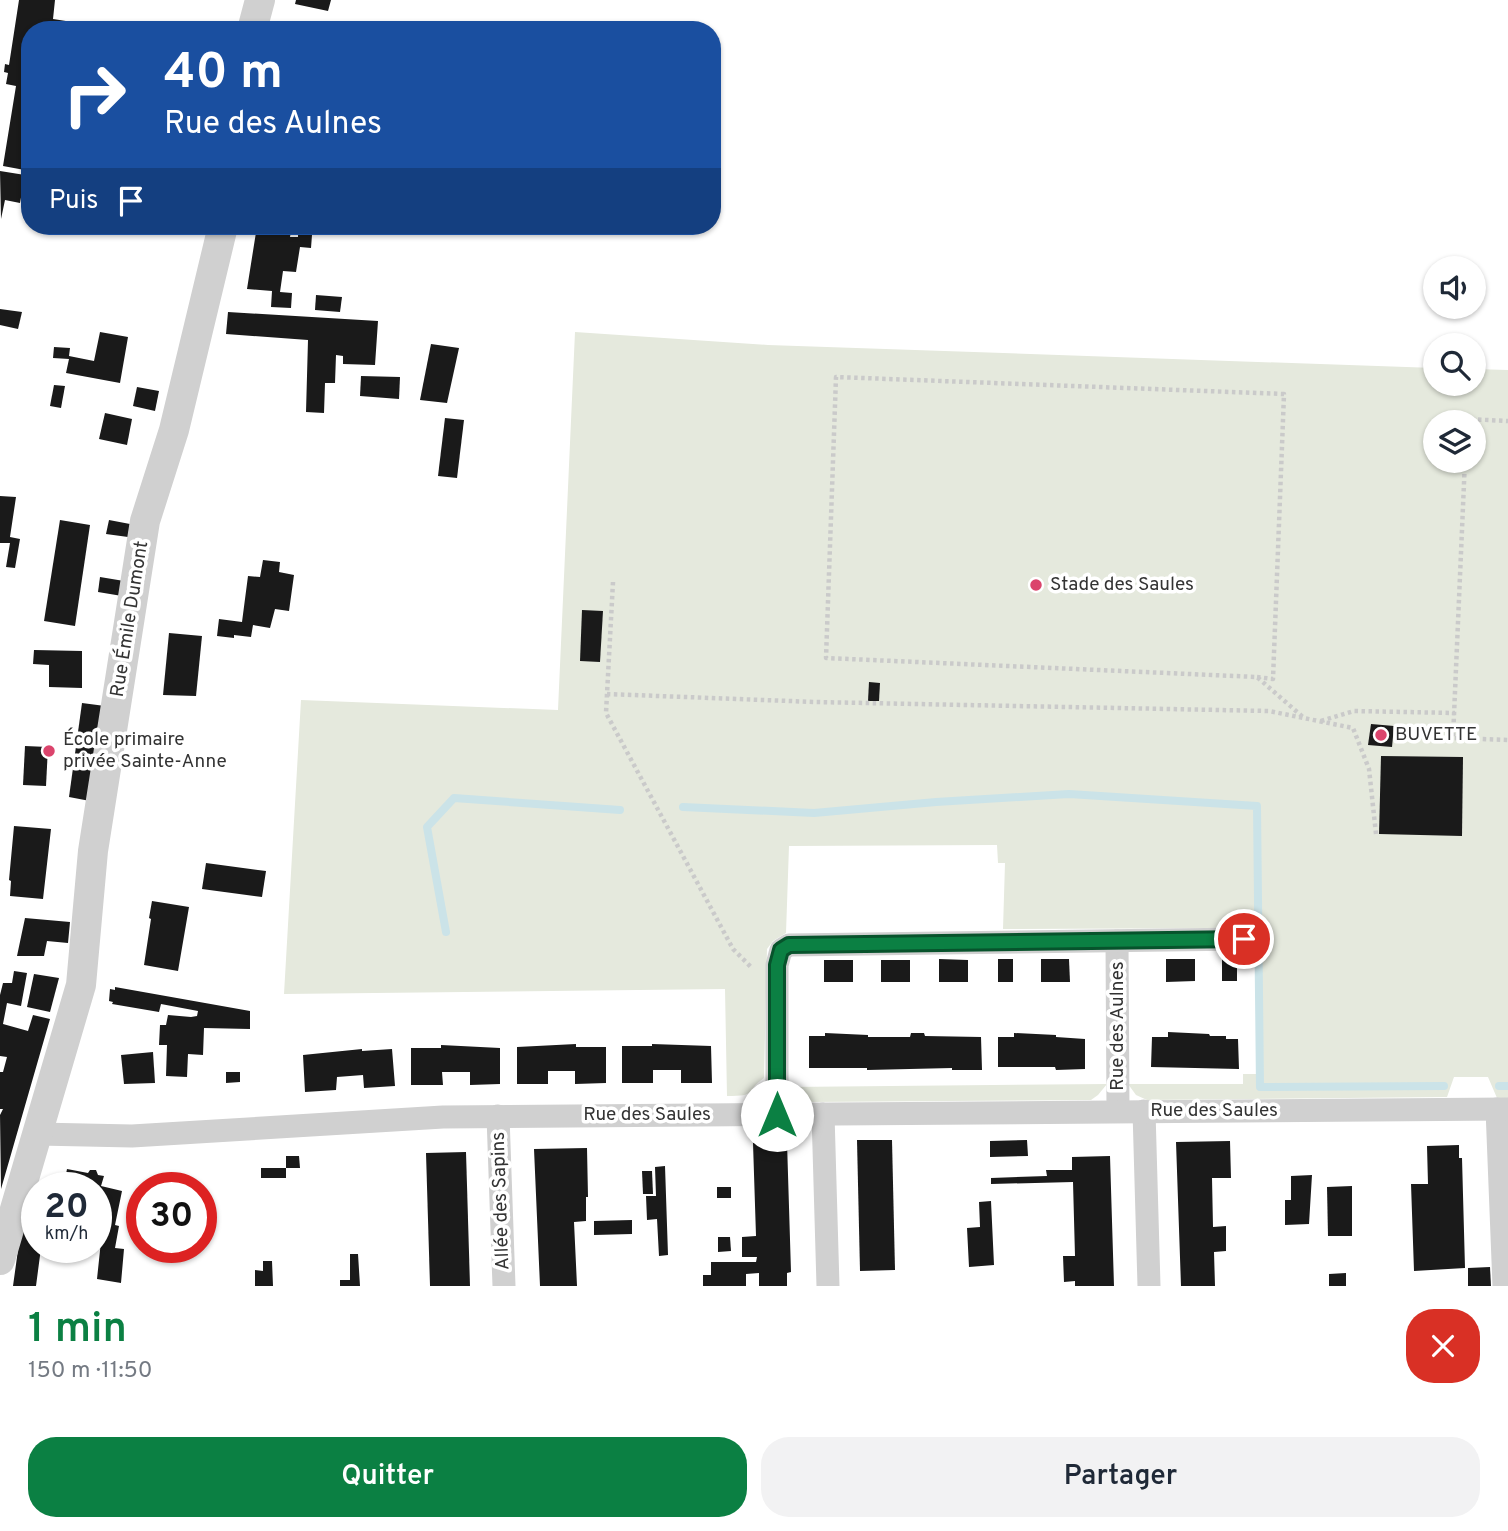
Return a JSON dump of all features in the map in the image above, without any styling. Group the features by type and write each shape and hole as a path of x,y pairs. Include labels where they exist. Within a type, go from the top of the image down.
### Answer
{"street":[{"path":"254,21 260,0"},
{"name":"Rue Émile Dumont","path":"0,1261 81,985 93,851 145,521 174,430 221,235"},
{"name":"Rue des Aulnes","path":"777,1115 777,959 781,950 795,944 1244,939"},
{"name":"Rue des Aulnes","path":"1117,941 1118,1111"},
{"path":"1502,1109 1504,1286"},
{"name":"Rue des Saules","path":"38,1134 132,1136 498,1116 1502,1109"},
{"path":"1144,1111 1149,1286"},
{"path":"823,1114 828,1286"},
{"name":"Allée des Sapins","path":"498,1116 504,1286"}],"path":[{"path":"1257,677 1273,679 1284,394 836,377 826,658 1257,677 1304,718"},
{"path":"1486,420 1508,421"},
{"path":"1464,473 1453,738 1508,740"},
{"path":"613,582 606,713 733,949 751,968 777,972"},
{"path":"607,694 815,702 1269,711 1353,728 1369,769 1376,834"},
{"path":"1320,721 1354,711 1455,713"}],"shaded area":[{"name":"Stade des Saules","path":"575,332 768,345 1423,368 1423,396 1486,396 1486,369 1508,370 1508,1098 1497,1098 1488,1077 1454,1077 1447,1097 1147,1100 1136,1095 1128,1084 1243,1084 1243,1074 1259,1074 1260,953 1250,952 1250,928 1003,929 1005,863 998,863 997,845 789,846 786,933 773,941 767,949 764,1078 743,1095 727,1096 725,989 284,994 301,700 558,710"},
{"path":"1107,1084 1091,1100 809,1102 798,1097 789,1087"}],"building":[{"path":"19,0 55,0 53,19 66,21 21,21 21,169 3,166 16,86 6,84 8,73 4,72 5,64 9,65"},
{"path":"296,0 331,0 328,11 295,4"},
{"path":"0,171 21,174 20,203 5,200 1,219"},
{"path":"256,235 312,235 311,248 300,247 296,272 283,271 280,292 292,293 291,308 271,307 272,291 247,289"},
{"path":"316,295 342,297 340,312 315,310"},
{"path":"0,309 22,312 18,329 0,325"},
{"path":"228,312 378,321 375,365 343,364 343,356 336,355 335,383 325,383 324,413 306,412 308,340 226,334"},
{"path":"100,332 128,337 120,383 66,373 69,359 53,358 54,347 70,348 69,356 94,361"},
{"path":"431,344 459,348 447,403 420,400"},
{"path":"361,376 400,377 399,399 360,396"},
{"path":"54,385 65,386 61,408 50,406"},
{"path":"137,387 159,391 155,411 133,406"},
{"path":"105,413 132,419 127,445 99,439"},
{"path":"445,418 464,420 457,478 438,476"},
{"path":"0,496 16,497 10,537 20,539 15,568 6,567 10,543 0,543"},
{"path":"60,520 90,525 75,626 44,621"},
{"path":"109,520 130,524 128,537 106,534"},
{"path":"263,560 280,562 279,572 294,575 289,611 275,609 270,628 253,625 251,637 217,636 219,619 242,622 248,576 260,577"},
{"path":"100,577 124,581 122,596 98,592"},
{"path":"582,610 603,611 600,662 580,661"},
{"path":"169,633 202,636 196,696 163,695"},
{"path":"34,650 82,651 82,688 49,687 49,665 33,664"},
{"path":"869,682 880,683 879,701 868,701"},
{"path":"82,703 105,706 90,801 69,797"},
{"name":"BUVETTE","path":"1371,724 1394,726 1392,747 1368,745"},
{"path":"25,746 48,747 46,786 23,785"},
{"path":"1381,756 1463,757 1462,836 1379,834"},
{"path":"14,826 51,829 43,899 10,896"},
{"path":"206,863 266,871 262,897 202,889"},
{"path":"152,901 189,907 178,971 144,965"},
{"path":"25,918 70,922 68,943 47,941 44,956 17,956"},
{"path":"939,959 968,960 968,982 939,982"},
{"path":"998,959 1013,959 1013,982 998,982"},
{"path":"1041,959 1069,959 1070,982 1041,982"},
{"path":"1166,959 1195,959 1195,981 1166,982"},
{"path":"1222,959 1237,959 1237,981 1222,981"},
{"path":"824,960 853,960 853,982 824,982"},
{"path":"881,960 910,960 910,982 881,982"},
{"path":"14,971 27,973 21,1006 7,1003 3,1024 28,1031 33,1015 50,1019 1,1189 0,1115 3,1109 0,1109 0,1072 3,1072 7,1057 0,1056 0,995 3,983 12,983"},
{"path":"34,974 59,978 50,1012 27,1007"},
{"path":"115,987 250,1011 250,1029 204,1028 203,1055 188,1054 187,1077 166,1076 167,1045 159,1045 160,1025 166,1025 168,1015 191,1017 197,1016 198,1011 161,1004 159,1012 112,1004 113,1002 109,1001 110,989 115,990"},
{"path":"1168,1032 1238,1039 1239,1069 1151,1067 1152,1037 1168,1037"},
{"path":"825,1033 868,1037 910,1037 911,1033 924,1033 925,1036 981,1037 982,1070 809,1068 809,1036 825,1036"},
{"path":"1014,1033 1085,1039 1085,1069 998,1067 998,1037 1014,1037"},
{"path":"576,1044 576,1047 606,1047 606,1083 575,1084 575,1071 548,1071 548,1084 517,1084 517,1047"},
{"path":"441,1045 500,1048 500,1084 470,1085 470,1072 442,1072 443,1085 411,1085 411,1048 441,1048"},
{"path":"622,1046 711,1046 712,1083 681,1083 681,1070 653,1070 653,1083 622,1083"},
{"path":"392,1049 395,1086 364,1088 363,1075 337,1077 336,1090 305,1092 303,1055"},
{"path":"153,1052 155,1083 124,1084 121,1055"},
{"path":"226,1072 240,1072 240,1082 226,1083"},
{"path":"857,1140 892,1140 895,1270 860,1271"},
{"path":"1027,1140 1028,1156 990,1157 990,1141"},
{"path":"1230,1141 1231,1178 1212,1178 1213,1227 1226,1226 1226,1251 1214,1252 1215,1286 1181,1286 1176,1142"},
{"path":"787,1142 791,1272 787,1273 787,1286 759,1286 759,1273 746,1274 746,1286 703,1286 703,1275 711,1275 711,1262 756,1262 757,1257 742,1257 742,1237 756,1236 753,1143"},
{"path":"1459,1145 1459,1158 1462,1158 1465,1268 1414,1271 1411,1184 1428,1184 1427,1146"},
{"path":"587,1148 586,1221 574,1222 577,1286 540,1286 534,1149"},
{"path":"466,1152 470,1286 430,1286 426,1153"},
{"path":"286,1156 299,1156 300,1168 286,1168"},
{"path":"1110,1156 1114,1286 1075,1286 1075,1281 1064,1282 1063,1256 1075,1256 1073,1182 991,1184 991,1178 1047,1176 1046,1170 1072,1170 1072,1157"},
{"path":"665,1166 668,1255 659,1256 657,1219 647,1220 646,1196 656,1196 655,1167"},
{"path":"261,1168 286,1168 286,1178 261,1178"},
{"path":"642,1171 652,1171 653,1194 643,1194"},
{"path":"1312,1175 1309,1224 1285,1225 1285,1200 1291,1200 1291,1176"},
{"path":"1352,1186 1352,1236 1328,1236 1327,1187"},
{"path":"717,1187 731,1187 731,1198 717,1198"},
{"path":"112,1189 122,1191 115,1225 119,1226 115,1248 124,1249 121,1283 97,1279 99,1263 112,1263"},
{"path":"991,1201 994,1265 969,1267 967,1228 980,1227 979,1202"},
{"path":"632,1220 632,1234 594,1235 594,1221"},
{"path":"21,1228 21,1263 39,1263 36,1286 13,1286"},
{"path":"718,1237 730,1237 731,1251 718,1252"},
{"path":"350,1254 358,1254 360,1286 340,1286 340,1280 350,1280"},
{"path":"263,1261 272,1261 273,1286 255,1286 255,1270 263,1271"},
{"path":"1490,1267 1491,1286 1468,1286 1468,1268"},
{"path":"1346,1273 1346,1286 1329,1286 1329,1274"}],"waterway":[{"path":"683,807 814,813 1069,794 1257,806 1260,1087 1444,1086"},
{"path":"446,932 427,827 454,798 620,810"},
{"path":"1499,1086 1508,1086"}],"place":[{"name":"Stade des Saules","path":"1036,585"},
{"name":"BUVETTE","path":"1381,735"},
{"name":"École primaire privée Sainte-Anne","path":"49,751"}],"route":[{"path":"777,1115 777,959 781,950 789,945 1244,939"}]}
